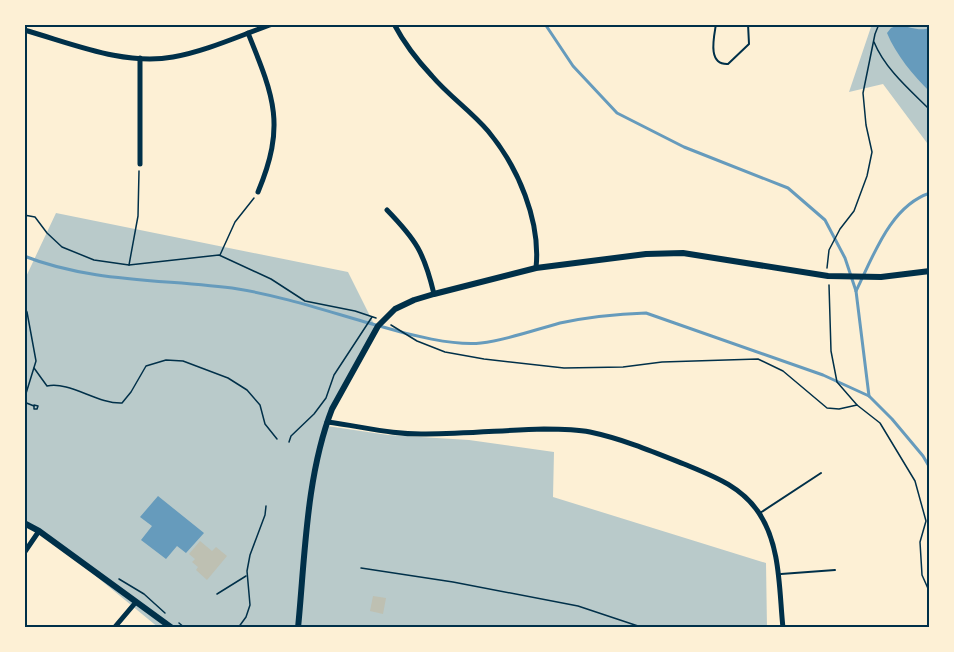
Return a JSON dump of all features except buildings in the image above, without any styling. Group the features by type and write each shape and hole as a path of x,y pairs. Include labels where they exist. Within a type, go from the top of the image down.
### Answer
{"street":[{"path":"24,30 108,54 140,58 171,57 273,24"},
{"path":"394,24 415,57 432,77 488,131 505,156 529,208 536,240 536,268"},
{"path":"248,33 273,105 275,123 270,160 258,192"},
{"path":"140,58 140,164"},
{"path":"387,210 417,243 424,258 434,294"},
{"path":"298,628 311,500 327,422 377,329 395,309 434,294 536,268 646,254 683,253 828,276 881,277 930,271"},
{"path":"327,422 383,431 425,434 511,430 588,431 638,445 723,480 736,489 760,513 773,544 783,628"},
{"path":"24,523 39,531 172,628"},
{"path":"24,553 39,531"},
{"path":"114,628 136,602"}],"lane":[{"path":"716,24 713,52 718,62 723,65 728,64 749,44 748,24"},
{"path":"760,513 821,473"},
{"path":"778,574 835,570"}],"path":[{"path":"827,267 829,250 840,229 854,211 867,176 872,152 863,93 873,40 879,24"},
{"path":"873,40 879,53 892,70 930,110"},
{"path":"129,265 138,216 140,164"},
{"path":"219,255 235,222 258,192"},
{"path":"24,196 24,207"},
{"path":"24,215 35,217 62,247 94,260 129,265 219,255 271,279 305,301 355,311 383,320 417,340 445,352 564,368 758,359 783,371 827,408 840,409 857,405"},
{"path":"829,283 831,351 837,382 857,405 880,423 915,481 926,521 920,542 922,575 930,593"},
{"path":"24,306 36,361 24,401 34,406"},
{"path":"289,442 291,436 314,414 326,398 334,375 373,317"},
{"path":"34,368 47,386 58,386 112,403 122,403 146,366 166,360 183,361 228,378 247,390 260,405 266,424 277,439"},
{"path":"238,628 246,617 250,605 247,575 250,555 265,515 266,506"},
{"path":"926,521 930,522"},
{"path":"361,568 453,582 578,606 644,628"},
{"path":"217,594 247,575"}],"shaded area":[{"path":"872,24 930,24 930,147 883,84 849,92"},
{"path":"56,213 348,272 377,330 330,413 327,426 388,435 469,440 554,452 553,497 766,563 767,628 159,628 47,536 24,526 24,281"}],"water":[{"path":"896,26 930,28 930,92 917,79 895,49 887,33"},
{"path":"158,496 204,533 186,553 177,546 166,559 141,540 152,526 140,517"}],"waterway":[{"path":"545,24 573,66 617,113 684,147 788,188 825,220 845,258 856,291 869,396"},
{"path":"856,291 876,248 893,221 904,209 930,193"},
{"path":"24,256 50,265 103,276 256,292 405,333 458,343 491,342 581,319 646,313 823,375 869,396 892,419 923,456 930,468"}]}
